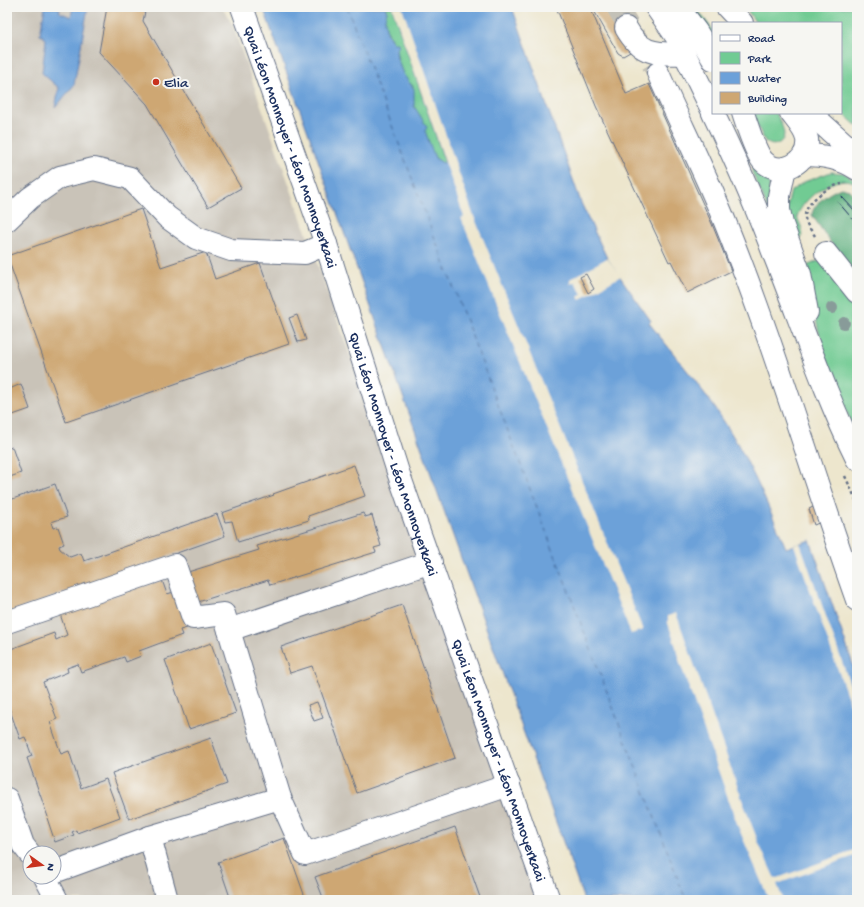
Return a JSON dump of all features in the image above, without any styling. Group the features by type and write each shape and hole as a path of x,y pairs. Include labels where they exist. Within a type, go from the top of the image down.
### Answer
{"main road":[{"name":"Quai Léon Monnoyer - Léon Monnoyerkaai","path":"242,7 326,244 398,472 549,900"},
{"path":"656,7 676,36 712,111"},
{"path":"678,7 696,31 712,57"},
{"path":"710,7 720,22"},
{"path":"727,7 741,22"},
{"path":"626,28 633,40 647,50 663,54 685,54"},
{"path":"658,74 725,222 787,393 833,533 857,600"},
{"path":"713,114 742,173 824,382 857,459"},
{"path":"742,114 742,173"},
{"path":"742,114 758,154 763,161 770,166 777,168 793,166 800,161 807,147 807,139 804,131 792,114"},
{"path":"811,114 857,155"},
{"path":"830,114 857,138"},
{"path":"804,155 835,158 846,162 851,176"},
{"path":"785,168 779,196 779,210 782,224 800,274 824,382"},
{"path":"7,220 30,198 60,177 94,169 130,178 167,217 196,238 231,250 305,253 326,244"},
{"path":"822,247 857,292"},
{"path":"229,630 431,562"},
{"path":"7,622 175,565 193,618 224,614 280,798 305,854 509,785"},
{"path":"62,869 150,837 280,798"},
{"path":"7,799 24,845"},
{"path":"150,837 167,900"},
{"path":"49,885 57,900"}],"path":[{"path":"822,247 806,222 805,217 808,207 821,194 851,176"}],"shaded area":[{"path":"7,7 222,7 232,24 544,900 7,900"}],"green space":[{"path":"385,7 392,7 445,163 437,160 434,156 423,121 415,109 413,100 413,86 403,74 396,50 387,31 385,16 387,12"},
{"path":"690,7 695,7 712,29 712,37"},
{"path":"745,7 857,7 857,126 842,113 842,22 755,22"},
{"path":"752,114 776,114 782,125 784,134 781,141 774,145 765,141"},
{"path":"753,168 769,181 771,216 752,172"},
{"path":"831,172 844,173 857,181 857,184 849,181 831,183 813,195 800,210 797,217 802,231 799,240 786,211 791,191 804,182"},
{"path":"841,188 849,190 857,196 857,281 812,215 815,206 819,202 827,195"},
{"path":"823,259 857,302 857,439 824,354 804,267"}],"water":[{"path":"45,7 60,8 59,12 71,17 73,7 88,7 74,85 55,108 59,88 42,73 46,39 40,34"},
{"path":"263,7 385,7 387,12 385,19 386,28 391,41 398,43 399,46 396,50 397,59 403,74 414,89 414,106 427,127 425,131 435,158 443,163 445,162 392,7 512,7 582,205 607,258 651,321 649,323 696,382 728,427 757,482 786,548 810,540 857,676 857,900 584,900"}],"pier":[{"path":"392,7 402,7 473,214 643,630 631,634 461,218 464,217"},
{"path":"607,258 621,276 580,300 578,297 582,294 575,282 570,284 570,279"},
{"path":"800,543 857,704 857,724 794,545"},
{"path":"676,613 743,802 759,844 775,879 857,849 857,855 777,884 783,900 769,900 739,829 679,660 668,623 668,616"}],"building":[{"path":"107,7 146,7 143,21 241,188 208,207 147,104 99,52"},
{"path":"556,7 590,7 626,94 649,84 712,224 731,271 687,293 671,261 669,262 596,106"},
{"path":"592,7 628,7 637,22 619,32 630,52 623,56 618,53"},
{"path":"141,209 161,267 206,252 215,279 260,263 289,344 66,422 7,256"},
{"path":"586,274 594,289 588,293 580,277"},
{"path":"297,315 306,340 298,342 289,318"},
{"path":"21,384 30,409 7,417 7,390"},
{"path":"12,447 21,473 7,478 7,449"},
{"path":"354,465 365,496 308,516 309,520 238,542 232,521 225,522 222,513"},
{"path":"55,484 67,517 51,522 53,528 58,527 64,544 59,546 60,549 70,557 81,553 84,561 217,514 225,536 7,613 7,501"},
{"path":"815,506 821,522 814,525 809,509"},
{"path":"363,513 365,517 372,515 381,546 374,548 376,552 270,585 268,580 198,602 188,572 259,550 257,546"},
{"path":"162,580 167,594 174,592 187,628 180,630 182,635 139,651 141,656 126,662 124,657 81,672 78,664 67,668 68,672 43,682 57,719 50,722 61,754 69,751 81,788 106,779 120,817 77,833 76,830 72,832 74,835 55,842 47,818 48,817 27,758 32,756 25,737 20,739 7,702 7,647 8,650 54,633 56,640 67,635 60,614"},
{"path":"402,605 455,758 357,793 312,666 290,673 281,647"},
{"path":"211,643 236,713 189,729 165,660"},
{"path":"317,702 323,718 314,721 308,705"},
{"path":"211,738 227,784 129,819 112,773"},
{"path":"455,827 481,900 324,900 315,877"},
{"path":"284,838 306,900 231,900 218,862"}],"ferry route":[{"path":"347,7 686,900"}],"tunnel":[{"path":"617,7 658,73"}],"tram line":[{"path":"842,197 857,213"},
{"path":"837,201 857,224"}],"place":[{"name":"Elia","path":"156,82"}]}
